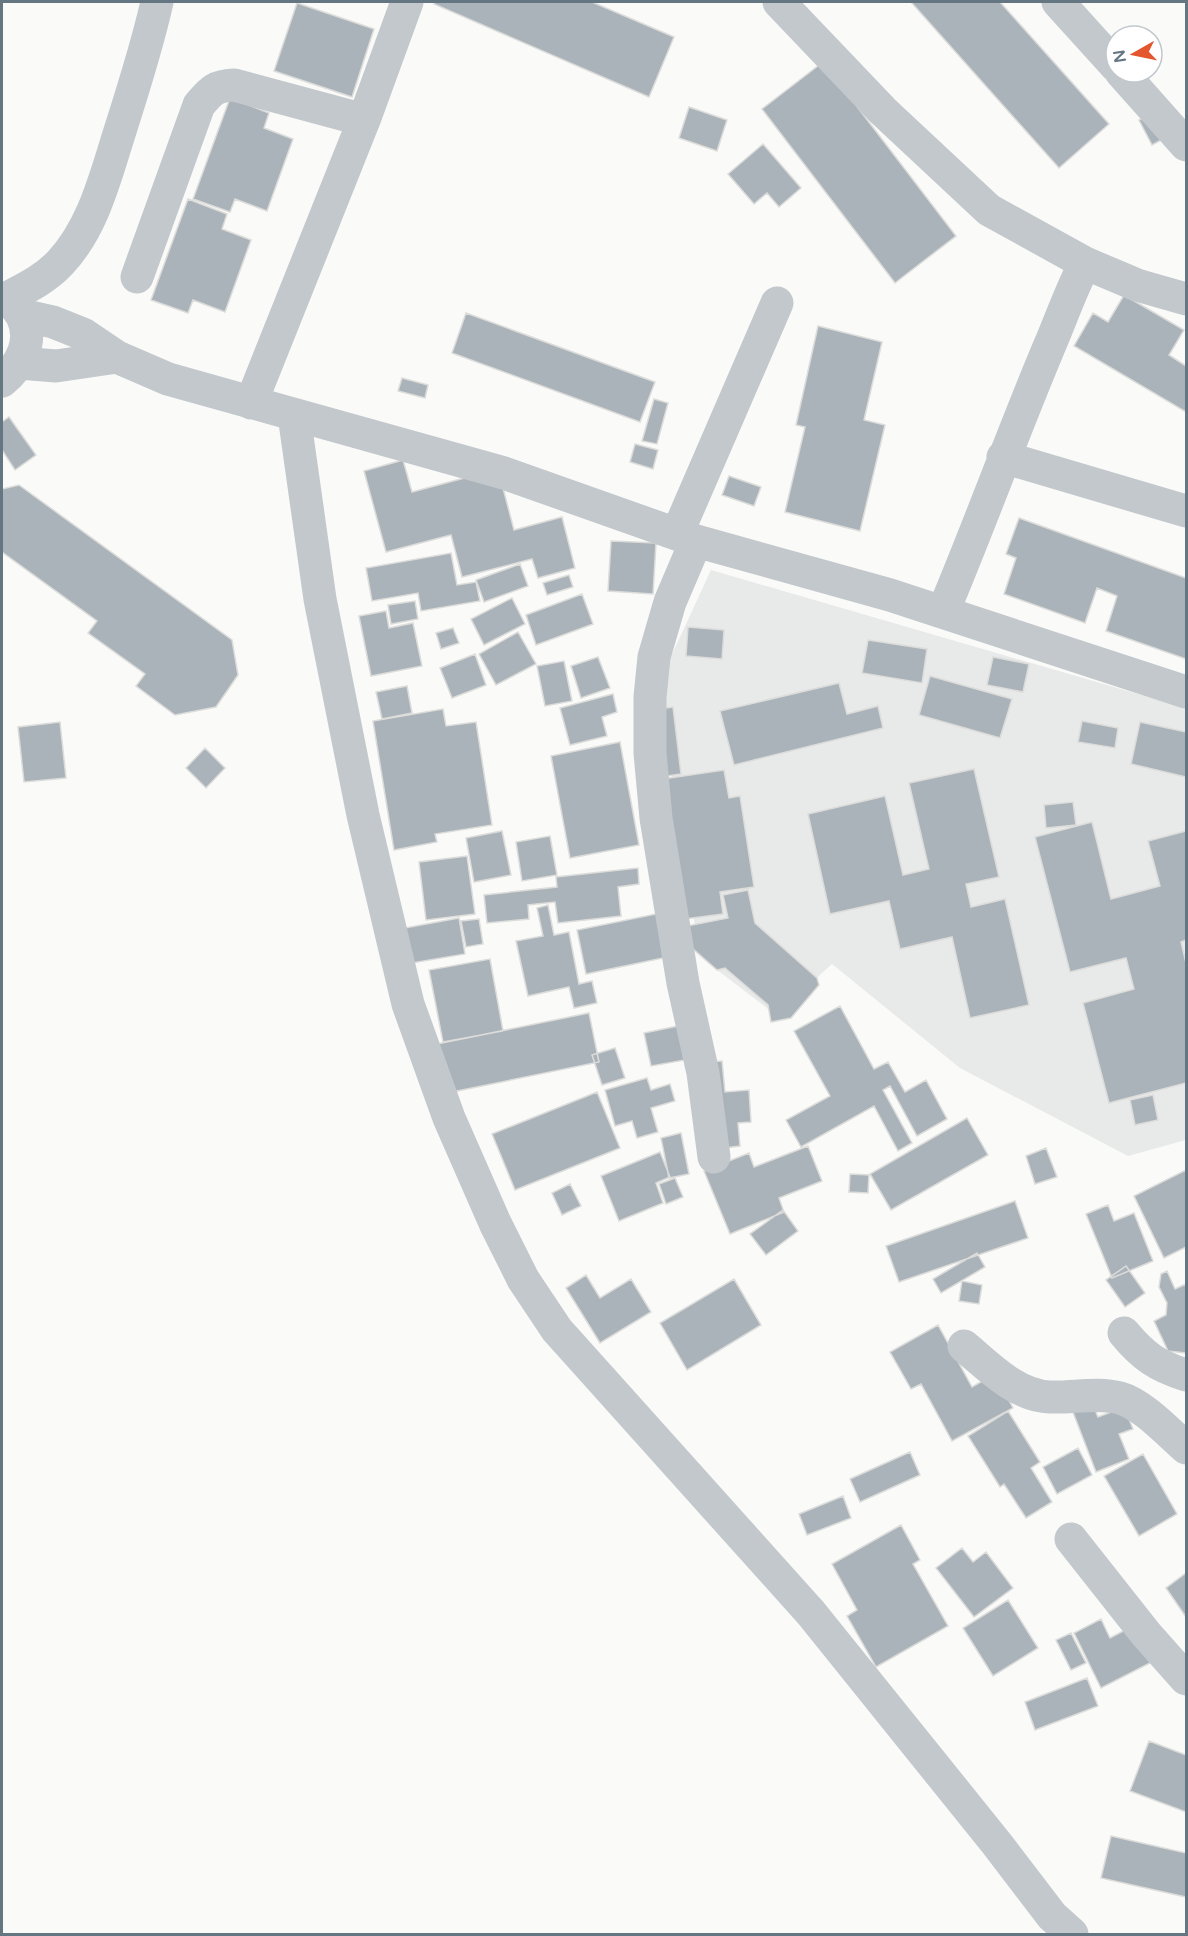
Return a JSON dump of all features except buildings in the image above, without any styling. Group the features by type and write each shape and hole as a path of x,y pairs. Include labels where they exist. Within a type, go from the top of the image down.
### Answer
{"street":[{"path":"10,303 51,272 76,242 90,219 133,91 157,2"},
{"path":"251,403 364,120 407,2"},
{"path":"779,2 883,111 989,210 1085,263 1137,285 1186,299"},
{"path":"1058,2 1104,53"},
{"path":"1132,84 1186,145"},
{"path":"137,277 199,105 213,89 234,85 279,99 364,120"},
{"path":"943,612 969,551 1004,457 1085,263"},
{"path":"10,303 82,334 117,357 168,379 504,473 687,537 879,591 1186,692"},
{"path":"10,303 26,326 27,339 23,355 10,372"},
{"path":"714,1157 703,1073 683,983 658,830 650,753 650,697 654,657 687,537 777,303"},
{"path":"10,372 117,357"},
{"path":"294,415 320,599 363,815 408,1004 448,1118 523,1279 557,1330 811,1613 1052,1916 1072,1935"},
{"path":"1004,457 1186,511"},
{"path":"1124,1333 1140,1353 1186,1375"},
{"path":"964,1346 1010,1383 1027,1392 1049,1397 1121,1398 1142,1410 1186,1448"},
{"path":"1071,1539 1146,1634 1186,1679"}],"shaded area":[{"path":"711,570 1186,708 1186,1140 1128,1156 960,1068 832,964 776,1015 704,960 681,870 662,676"}]}
